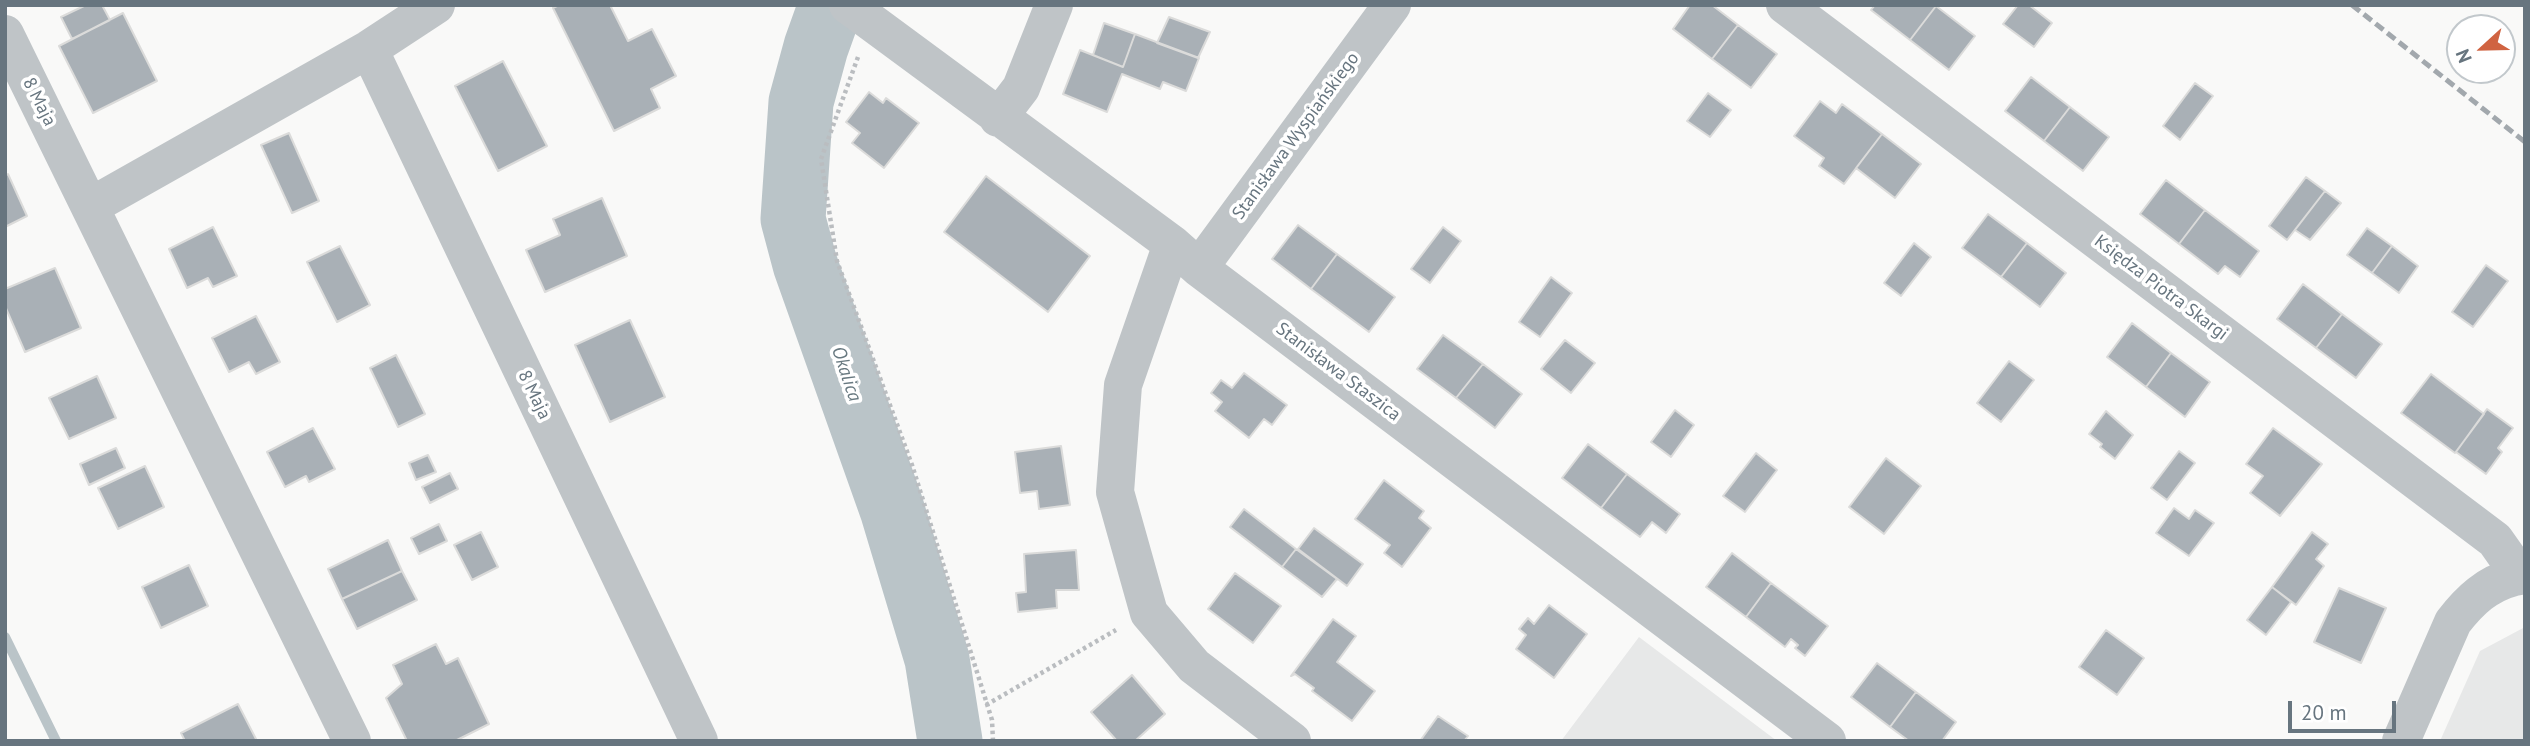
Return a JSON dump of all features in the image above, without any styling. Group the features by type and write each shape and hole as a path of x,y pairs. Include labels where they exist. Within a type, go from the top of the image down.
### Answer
{"street":[{"path":"91,206 369,49 436,5"},
{"path":"999,118 1021,88 1055,5"},
{"name":"Stanisława Wyspiańskiego","path":"1292,741 1194,666 1149,613 1115,492 1123,385 1186,256 1392,5"},
{"name":"Księdza Piotra Skargi","path":"1785,5 2485,532 2503,549 2519,576"},
{"name":"Stanisława Staszica","path":"858,14 1186,256 1827,741"},
{"name":"8 Maja","path":"5,34 352,741"},
{"name":"8 Maja","path":"369,49 699,741"},
{"path":"2401,741 2453,622 2465,606 2487,587 2519,576"}],"path":[{"path":"858,14 821,159 837,261 912,466 992,720 993,741"},
{"path":"986,705 1149,613"}],"shaded area":[{"path":"2525,627 2525,741 2440,741 2480,651"},
{"path":"1639,637 1777,741 1561,741"}],"building":[{"path":"86,5 102,5 110,20 72,39 61,17"},
{"path":"559,5 610,5 628,41 652,29 676,76 651,89 660,108 614,131 553,8"},
{"path":"1690,5 1712,5 1738,25 1712,59 1673,29"},
{"path":"1875,5 1936,6 1910,40 1871,10"},
{"path":"2018,5 2029,5 2052,23 2034,47 2003,24"},
{"path":"1936,6 1975,36 1949,70 1910,40"},
{"path":"123,13 157,81 93,113 59,46"},
{"path":"1169,17 1210,32 1198,58 1157,43"},
{"path":"1104,23 1135,34 1123,67 1093,55"},
{"path":"1738,25 1777,54 1751,88 1712,59"},
{"path":"1135,34 1199,58 1186,91 1163,82 1160,89 1122,74 1107,112 1063,94 1080,50 1123,67"},
{"path":"503,61 547,146 498,171 455,86"},
{"path":"2031,77 2070,107 2044,141 2005,111"},
{"path":"2195,83 2213,96 2180,140 2163,126"},
{"path":"869,92 883,103 886,98 919,123 884,168 852,143 860,133 846,122"},
{"path":"1708,93 1731,110 1710,137 1687,121"},
{"path":"1820,101 1836,113 1842,104 1882,134 1844,184 1819,166 1824,158 1794,136"},
{"path":"2070,107 2109,137 2083,171 2044,141"},
{"path":"289,133 319,201 292,213 261,145"},
{"path":"1882,134 1921,164 1895,198 1856,168"},
{"path":"8,174 27,216 5,227 5,176"},
{"path":"986,176 1090,256 1048,312 944,232"},
{"path":"2306,177 2325,191 2287,240 2269,226"},
{"path":"2166,180 2205,210 2179,244 2140,214"},
{"path":"2325,191 2341,203 2310,240 2295,230"},
{"path":"602,198 627,256 545,292 526,250 560,235 553,219"},
{"path":"2205,210 2259,251 2240,277 2225,266 2218,274 2179,244"},
{"path":"1988,214 2027,243 2001,277 1962,248"},
{"path":"1298,225 1337,254 1311,289 1272,259"},
{"path":"213,227 237,276 213,287 208,278 187,288 169,249"},
{"path":"1443,227 1461,241 1430,283 1411,269"},
{"path":"2367,228 2392,246 2372,273 2347,255"},
{"path":"1914,243 1931,257 1901,296 1884,283"},
{"path":"2027,243 2066,273 2040,307 2001,277"},
{"path":"340,246 370,305 337,322 307,262"},
{"path":"2392,246 2418,266 2399,293 2372,273"},
{"path":"1337,254 1395,297 1369,332 1311,289"},
{"path":"2486,265 2508,281 2473,327 2452,312"},
{"path":"55,268 81,328 25,352 5,306 5,289"},
{"path":"1551,277 1572,293 1540,337 1519,322"},
{"path":"2303,284 2342,314 2316,348 2277,319"},
{"path":"2342,314 2382,344 2356,378 2316,348"},
{"path":"256,316 280,362 256,374 249,362 229,372 212,338"},
{"path":"630,320 665,397 610,422 575,345"},
{"path":"2132,323 2171,353 2146,387 2107,357"},
{"path":"1443,335 1483,364 1456,398 1417,369"},
{"path":"1565,340 1595,363 1571,393 1541,369"},
{"path":"2171,353 2210,382 2185,417 2146,387"},
{"path":"396,355 425,414 398,427 370,368"},
{"path":"2009,361 2034,380 2001,422 1977,403"},
{"path":"1483,364 1522,394 1495,428 1456,398"},
{"path":"1244,373 1287,405 1272,425 1264,419 1249,438 1215,411 1222,402 1211,393 1221,380 1232,388"},
{"path":"2431,374 2484,414 2455,453 2401,413"},
{"path":"97,376 116,418 69,439 49,398"},
{"path":"2487,409 2513,428 2498,448 2502,452 2486,474 2456,452"},
{"path":"1675,410 1694,425 1671,457 1651,442"},
{"path":"2106,411 2133,435 2115,459 2089,434"},
{"path":"313,428 335,469 309,482 306,476 285,487 267,452"},
{"path":"2273,428 2322,464 2280,516 2250,493 2263,476 2246,464"},
{"path":"1588,444 1627,474 1601,508 1562,478"},
{"path":"1061,446 1070,505 1039,509 1037,491 1020,493 1015,452"},
{"path":"116,448 125,468 89,485 80,464"},
{"path":"2179,451 2195,463 2167,500 2151,488"},
{"path":"1756,453 1777,470 1745,512 1723,496"},
{"path":"428,455 436,472 416,480 409,463"},
{"path":"1886,458 1921,486 1884,534 1849,507"},
{"path":"145,466 164,507 118,529 98,488"},
{"path":"450,473 458,489 430,503 422,487"},
{"path":"1627,474 1680,514 1666,533 1652,522 1640,537 1601,508"},
{"path":"1384,480 1424,511 1419,518 1431,528 1402,567 1384,553 1390,545 1355,519"},
{"path":"2174,508 2189,519 2195,510 2214,523 2189,556 2156,533"},
{"path":"1244,509 1296,549 1282,567 1230,527"},
{"path":"439,524 447,541 419,554 411,538"},
{"path":"1314,528 1363,564 1347,586 1298,549"},
{"path":"481,532 498,567 472,580 454,545"},
{"path":"2312,532 2328,544 2316,559 2324,566 2296,605 2272,587"},
{"path":"388,540 402,571 342,599 328,569"},
{"path":"1296,549 1337,579 1322,597 1282,567"},
{"path":"1076,550 1079,590 1056,590 1057,608 1018,612 1016,593 1026,592 1024,554"},
{"path":"1732,553 1771,583 1746,617 1706,587"},
{"path":"189,565 208,606 161,628 142,587"},
{"path":"402,571 417,600 357,629 342,599"},
{"path":"1235,573 1281,606 1253,643 1208,609"},
{"path":"1771,583 1828,626 1805,656 1795,648 1798,645 1791,639 1785,647 1746,617"},
{"path":"2272,587 2291,602 2266,635 2247,620"},
{"path":"2339,588 2386,608 2361,663 2314,642"},
{"path":"1549,605 1587,634 1554,678 1516,649 1526,635 1519,629 1528,618 1534,624"},
{"path":"1333,619 1356,636 1337,662 1375,691 1352,721 1312,691 1314,688 1295,674 1291,676"},
{"path":"2106,630 2144,658 2117,695 2079,667"},
{"path":"436,644 446,664 458,658 489,724 455,741 407,741 386,698 402,684 393,665"},
{"path":"1877,663 1916,692 1890,727 1851,697"},
{"path":"1132,675 1165,714 1135,741 1117,741 1091,712"},
{"path":"1916,692 1956,722 1942,741 1909,741 1890,727"},
{"path":"238,704 257,741 185,741 181,733"},
{"path":"1438,716 1468,736 1464,741 1420,741"}],"waterway":[{"name":"Okalica","path":"831,5 801,102 793,219 805,264 892,509 937,659 950,741"},
{"path":"5,637 56,741"}],"railway":[{"path":"2352,5 2525,142"}]}
